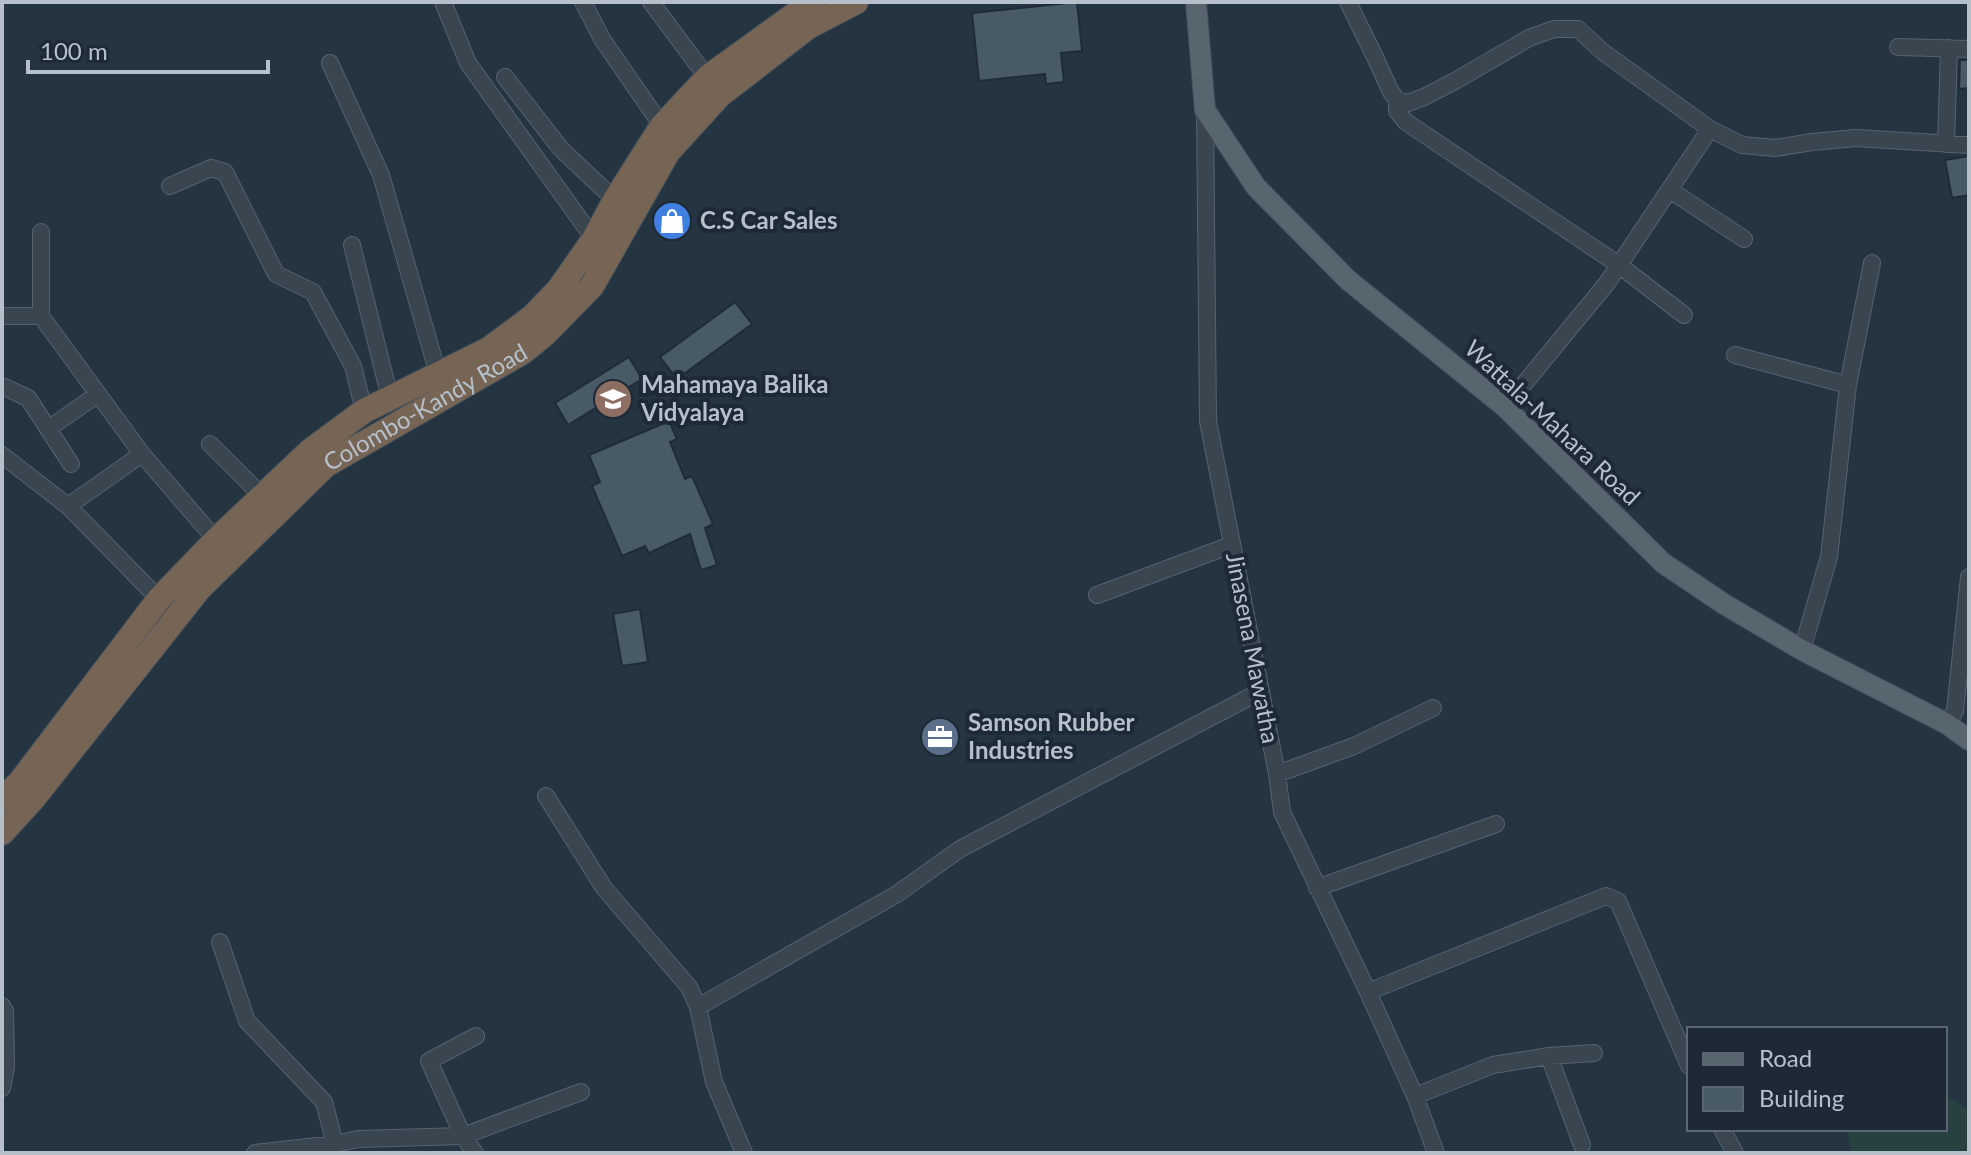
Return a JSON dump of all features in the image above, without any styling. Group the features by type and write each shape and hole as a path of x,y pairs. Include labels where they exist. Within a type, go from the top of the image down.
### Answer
{"highway":[{"name":"Colombo-Kandy Road","path":"2,833 33,799 199,589 223,549 262,496 310,451 364,411 489,349 532,317 559,289 594,239 662,126 812,2"},
{"name":"Colombo-Kandy Road","path":"2,800 29,770 159,599 326,465 523,352 545,334 592,286 668,152 714,86 808,27 856,2"}],"main road":[{"name":"Wattala-Mahara Road","path":"1196,2 1205,110 1256,187 1348,280 1505,407 1663,563 1802,650 1947,724 1969,740"}],"street":[{"path":"443,2 468,63 594,239"},
{"path":"583,2 602,39 662,126"},
{"path":"651,2 714,86"},
{"path":"1348,2 1385,82 1397,100 1397,111 1406,122 1619,265 1684,315"},
{"path":"1397,100 1408,103 1424,97 1529,38 1554,29 1578,29 1603,52 1710,129 1742,145 1775,148 1856,138 1969,145"},
{"path":"1898,47 1969,49"},
{"path":"1946,144 1949,48"},
{"path":"330,63 381,175 438,374"},
{"path":"505,77 561,149 615,200"},
{"name":"Jinasena Mawatha","path":"1205,110 1208,421 1282,812 1415,1096 1436,1153"},
{"path":"1505,407 1607,283 1710,129"},
{"path":"170,186 211,168 225,172 276,274 313,292 353,366 364,411"},
{"path":"1670,190 1744,239"},
{"path":"41,232 41,316 142,454 223,549"},
{"path":"352,245 390,398"},
{"path":"1802,650 1829,557 1848,385 1872,263"},
{"path":"2,316 41,316"},
{"path":"1735,355 1848,385"},
{"path":"2,386 28,398 71,464"},
{"path":"48,429 98,394"},
{"path":"210,444 262,496"},
{"path":"68,506 142,454"},
{"path":"2,455 68,506 159,599"},
{"path":"1097,595 1231,545"},
{"path":"1947,724 1955,711 1969,577"},
{"path":"698,1007 897,894 960,849 1261,691"},
{"path":"1277,774 1354,746 1433,708"},
{"path":"546,796 604,888 689,987 698,1007 714,1082 744,1153"},
{"path":"1317,888 1496,824"},
{"path":"1368,992 1606,896 1618,901 1687,1061"},
{"path":"220,942 247,1021 324,1102 335,1144"},
{"path":"2,1006 5,1011 6,1067 2,1088"},
{"path":"475,1153 463,1136 429,1061 476,1036"},
{"path":"1415,1096 1493,1065 1594,1053"},
{"path":"1549,1056 1582,1145"},
{"path":"255,1153 335,1144 362,1146 463,1136 581,1092"},
{"path":"1723,1131 1735,1153"}],"green space":[{"path":"1953,1099 1969,1111 1969,1153 1851,1153 1847,1131 1947,1131 1947,1100"}],"building":[{"path":"1077,2 1082,51 1061,53 1064,82 1046,84 1045,74 979,81 972,13"},
{"path":"1960,60 1969,60 1969,88 1959,89"},
{"path":"1969,156 1969,195 1952,198 1945,160"},
{"path":"735,302 752,324 677,379 660,357"},
{"path":"629,357 642,379 568,425 555,403"},
{"path":"669,421 677,439 670,442 685,479 692,476 713,524 705,528 717,565 701,570 690,534 649,553 645,546 622,556 592,486 600,482 589,455"},
{"path":"640,609 648,662 622,666 613,614"}],"place":[{"name":"C.S Car Sales","path":"672,221"},
{"name":"Mahamaya Balika Vidyalaya","path":"613,399"},
{"name":"Samson Rubber Industries","path":"940,737"}]}
